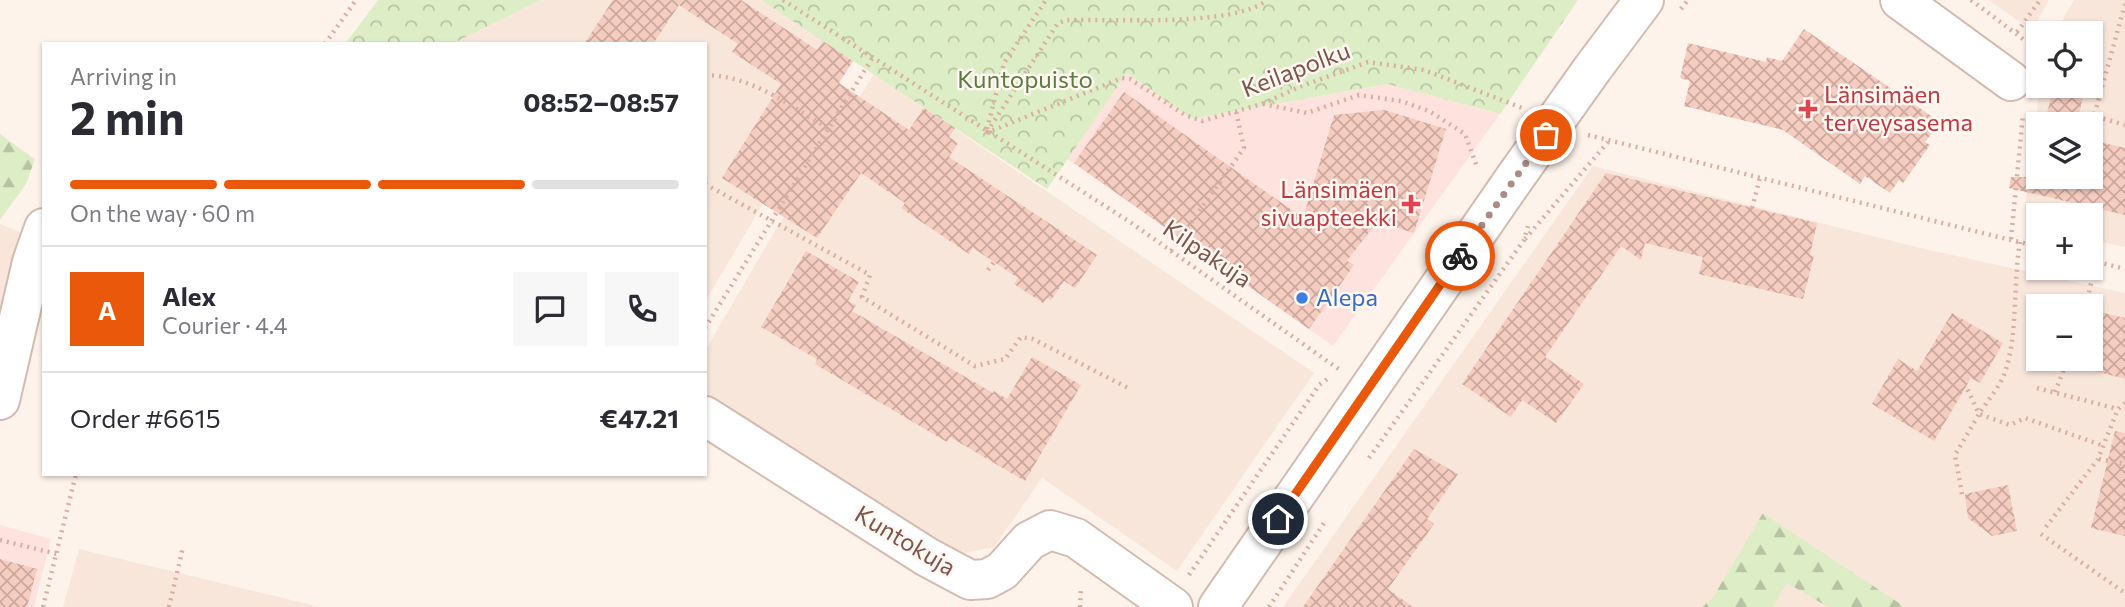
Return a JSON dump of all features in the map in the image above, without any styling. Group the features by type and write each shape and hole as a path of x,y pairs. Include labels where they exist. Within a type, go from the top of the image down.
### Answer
{"street":[{"path":"1218,607 1367,388 1497,176 1593,68 1644,0"},
{"path":"1900,0 2011,81"},
{"path":"0,400 32,262 42,234"},
{"name":"Kuntokuja","path":"707,417 927,557 970,580 987,579 1002,571 1029,541 1050,530 1076,538 1172,607"}],"path":[{"path":"326,42 356,0"},
{"name":"Kilpakuja","path":"783,0 1171,251 1402,411"},
{"path":"986,133 1004,63 1046,0"},
{"path":"986,133 1058,23 1068,20 1225,16 1252,10 1267,0"},
{"path":"2017,32 2040,0"},
{"path":"2125,4 2094,116 2125,125"},
{"path":"707,325 873,57"},
{"name":"Keilapolku","path":"986,133 1122,78 1130,79 1185,115 1202,121 1262,104 1298,86 1368,62 1424,70 1529,111"},
{"path":"707,75 726,75 751,84 828,128"},
{"path":"1262,104 1307,113 1359,95 1401,101 1429,111 1465,134 1497,176"},
{"path":"1171,251 1244,148 1236,111"},
{"path":"1584,134 1913,218 2026,244"},
{"path":"1363,467 1524,240 1608,142"},
{"path":"1752,208 1760,177"},
{"path":"707,185 870,275 862,297 975,366 1005,359 1021,337 1033,339 1130,389"},
{"path":"1524,240 1531,214"},
{"path":"1962,494 1955,455 2005,373 2012,332 2014,276 2020,242"},
{"path":"988,270 994,262"},
{"path":"2103,263 2125,269"},
{"path":"2055,393 2063,371"},
{"path":"1966,386 1979,414 2010,425 2025,418 2104,446"},
{"path":"2037,388 2118,409"},
{"path":"2046,527 2098,458 2118,409 2125,403"},
{"path":"2098,458 2125,464"},
{"path":"43,607 76,476"},
{"path":"1269,607 1332,512"},
{"path":"2041,534 2125,593"},
{"path":"0,540 57,554"},
{"path":"169,607 183,547"}],"shaded area":[{"path":"540,0 761,0 853,60 806,131 707,299 707,42 456,42"},
{"path":"1988,0 2049,0 2037,21 2026,21 2026,26"},
{"path":"2074,0 2125,0 2125,247 2103,242 2103,203 2026,203 2026,209 2025,206 2027,189 2103,189 2103,112 2037,112 2038,98 2103,98 2103,21 2062,21"},
{"path":"1127,73 1191,119 1389,84 1500,114 1333,346 1067,159"},
{"path":"874,74 1314,373 1177,571 1042,478 994,547 960,554 707,394 707,348 773,234"},
{"path":"1593,166 1925,249 2026,271 2026,280 2066,280 2125,293 2125,607 1283,607"},
{"path":"0,224 21,232 0,315"},
{"path":"0,525 51,539 34,607 0,607"},
{"path":"79,549 320,607 63,607"}],"green space":[{"path":"378,0 540,0 456,42 346,42"},
{"name":"Kuntopuisto","path":"761,0 1578,0 1500,114 1388,84 1191,119 1127,73 1047,189"},
{"path":"0,134 35,159 26,184 0,220"},
{"path":"1763,513 1905,607 1828,607 1787,583 1773,607 1702,607 1712,599"}],"building":[{"path":"613,0 741,0 817,50 823,41 853,61 839,83 909,130 924,108 955,128 949,137 958,143 949,157 1097,255 1075,288 1064,281 1051,300 1047,298 1043,303 1014,284 1018,278 973,248 969,254 901,208 905,203 861,173 817,238 722,178 781,84 732,52 738,44 679,5 654,42 585,42"},
{"name":"Länsimäen terveysasema","path":"1804,29 1940,122 1925,142 1930,145 1903,183 1899,180 1890,193 1865,176 1860,184 1783,130 1684,106 1690,81 1680,78 1688,43 1766,62 1767,57 1782,61"},
{"path":"1124,92 1303,218 1334,115 1384,110 1446,129 1414,233 1377,222 1347,261 1354,265 1309,329 1074,163"},
{"path":"2051,98 2082,98 2080,112 2047,112"},
{"path":"2103,143 2125,148 2125,215 2103,210 2103,203 2073,203 2009,188 2011,177 2026,177 2026,189 2103,189"},
{"path":"1606,173 1817,223 1810,255 1814,256 1803,299 1699,274 1703,257 1645,243 1641,260 1621,246 1545,357 1584,384 1556,423 1522,400 1511,417 1462,384"},
{"path":"806,251 859,282 848,301 856,305 852,311 993,393 994,391 1007,399 1032,357 1081,385 1025,481 950,437 947,442 815,364 817,359 761,327"},
{"path":"1952,313 2003,343 1980,383 1971,378 1934,441 1872,404 1898,359 1917,371"},
{"path":"2103,313 2125,318 2125,379 2095,371 2103,371"},
{"path":"2115,431 2125,433 2125,536 2091,528"},
{"path":"1414,449 1458,474 1427,519 1434,524 1388,589 1413,607 1303,607"},
{"path":"2008,485 2017,531 1992,536 1968,518 1965,494"},
{"path":"0,559 37,569 27,607 0,607"}],"way so far":[{"path":"1460,256 1546,135"}],"place":[{"name":"Länsimäen terveysasema","path":"1808,109"},
{"name":"Länsimäen sivuapteekki","path":"1411,204"},
{"name":"Alepa","path":"1302,298"}],"route":[{"path":"1278,519 1460,256"}]}
